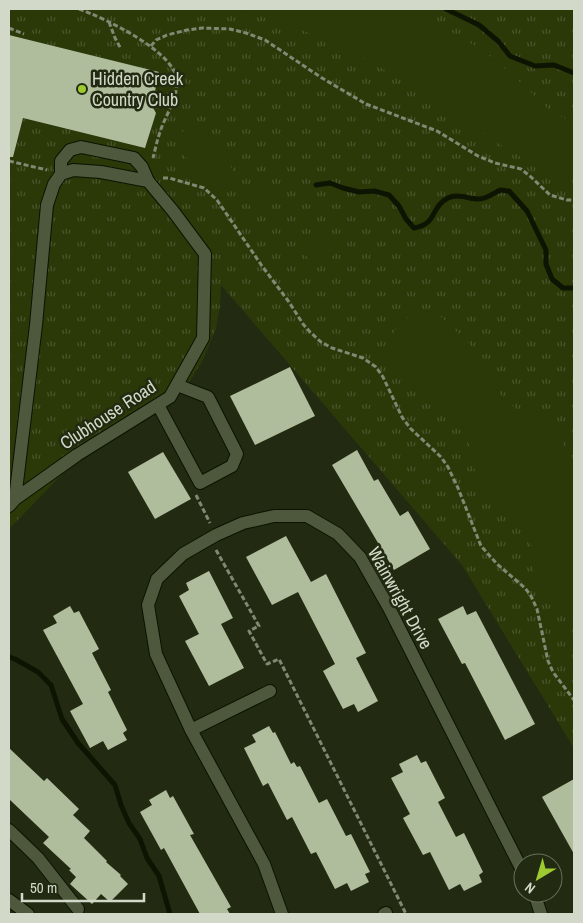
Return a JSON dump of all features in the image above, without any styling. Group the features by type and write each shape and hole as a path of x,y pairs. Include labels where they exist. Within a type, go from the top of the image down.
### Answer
{"street":[{"name":"Clubhouse Road","path":"82,147 134,158 142,167 148,181 174,211 205,254 203,338 170,398 77,455 12,502 36,324 46,204 54,184 62,174 62,161 70,150 82,147"},
{"path":"62,174 73,170 100,172 148,181"},
{"path":"158,405 200,483 232,466 237,454 208,398 177,385"},
{"name":"Wainwright Drive","path":"282,914 264,864 191,730 156,654 148,605 157,579 183,554 213,536 243,523 274,516 306,516 338,534 360,557 389,608 513,853"},
{"path":"191,730 270,691"},
{"path":"9,830 38,858 78,910"},
{"path":"9,900 28,914"}],"path":[{"path":"79,9 109,22 151,46 172,67 177,80 175,94 160,132 148,181 169,178 204,188 217,200 310,332 321,342 332,348 363,358 376,367 406,423 441,457 448,467 481,546 531,596 537,609 548,661 574,700"},
{"path":"109,22 114,38 121,49"},
{"path":"9,28 24,34"},
{"path":"151,46 156,40 167,35 188,30 202,28 230,29 246,32 265,40 314,73 366,104 437,131 478,156 496,163 522,169 550,195 574,200"},
{"path":"9,161 62,174"},
{"path":"193,490 213,536 258,626 249,631 267,664 279,659 406,914"}],"green space":[{"name":"Hidden Creek Country Club","path":"9,9 574,9 574,748 462,565 221,285 216,328 202,362 190,380 176,396 146,418 68,468 9,529 9,155 14,155 23,118 145,147 156,113 152,106 159,72 9,35"},
{"path":"238,9 410,9 474,45 518,80 549,110 563,118 574,121 574,180 550,174 499,144 422,90 339,45 294,27"},
{"path":"195,127 207,133 236,175 231,187 220,188 214,186 195,168 179,147 178,142 181,134 186,128"},
{"path":"259,181 269,191 268,201 261,209 248,204 244,195 248,186 253,182"},
{"path":"314,233 327,239 335,251 331,258 323,264 318,264 309,259 301,249 305,240"},
{"path":"418,312 436,313 448,323 482,357 489,366 500,394 505,400 518,410 538,415 551,425 574,465 574,623 546,591 534,573 530,541 518,515 514,510 484,490 480,484 468,441 461,427 443,409 409,381 392,362 388,346 389,340 396,329 411,316"}],"building":[{"name":"Hidden Creek Country Club","path":"9,35 159,72 152,106 156,113 145,148 23,118 13,157 9,157"},
{"path":"290,367 315,416 255,445 230,396"},
{"path":"357,450 374,481 378,479 400,516 408,511 430,549 394,570 332,465"},
{"path":"163,452 191,499 155,519 128,472"},
{"path":"286,536 311,582 326,574 366,653 356,658 378,701 358,712 354,704 343,709 323,671 335,664 298,592 272,605 246,557"},
{"path":"209,571 233,618 221,624 244,668 209,686 185,641 199,634 179,596 189,590 186,583"},
{"path":"70,606 74,613 79,611 99,649 92,653 111,690 108,692 127,730 123,733 127,740 108,750 103,741 90,748 70,711 83,704 43,630 57,623 53,616"},
{"path":"463,606 467,615 476,611 535,724 505,740 465,663 462,664 438,619"},
{"path":"269,726 273,733 275,732 291,764 294,762 297,767 300,766 319,803 327,799 346,836 351,834 370,872 365,874 369,882 351,891 347,883 335,889 316,852 311,854 292,817 287,820 268,783 263,786 244,748 256,742 252,735"},
{"path":"9,748 44,781 47,778 79,809 73,815 90,831 84,838 128,884 110,902 101,894 92,904 70,884 76,877 69,870 71,869 43,843 49,837 9,799"},
{"path":"417,755 421,763 426,761 445,798 438,802 456,837 464,833 483,872 479,875 482,882 464,891 460,884 449,890 430,852 423,855 403,818 410,814 391,778 403,772 399,764"},
{"path":"574,779 574,854 542,797"},
{"path":"166,790 170,798 173,796 194,834 190,835 231,907 227,909 230,914 200,914 164,848 161,850 140,812 152,805 149,800"}],"waterway":[{"path":"446,9 479,25 498,41 510,56 535,66 554,65 574,73"},
{"path":"316,185 330,183 359,192 374,191 389,195 414,228 427,223 438,206 448,198 459,196 482,199 501,190 509,191 527,211 546,250 546,264 552,279 563,288 574,288"},
{"path":"9,657 38,672 51,685 62,719 78,743 115,785 129,823 140,839 147,858 159,876 170,914"}],"place":[{"name":"Hidden Creek Country Club","path":"82,89"}]}
